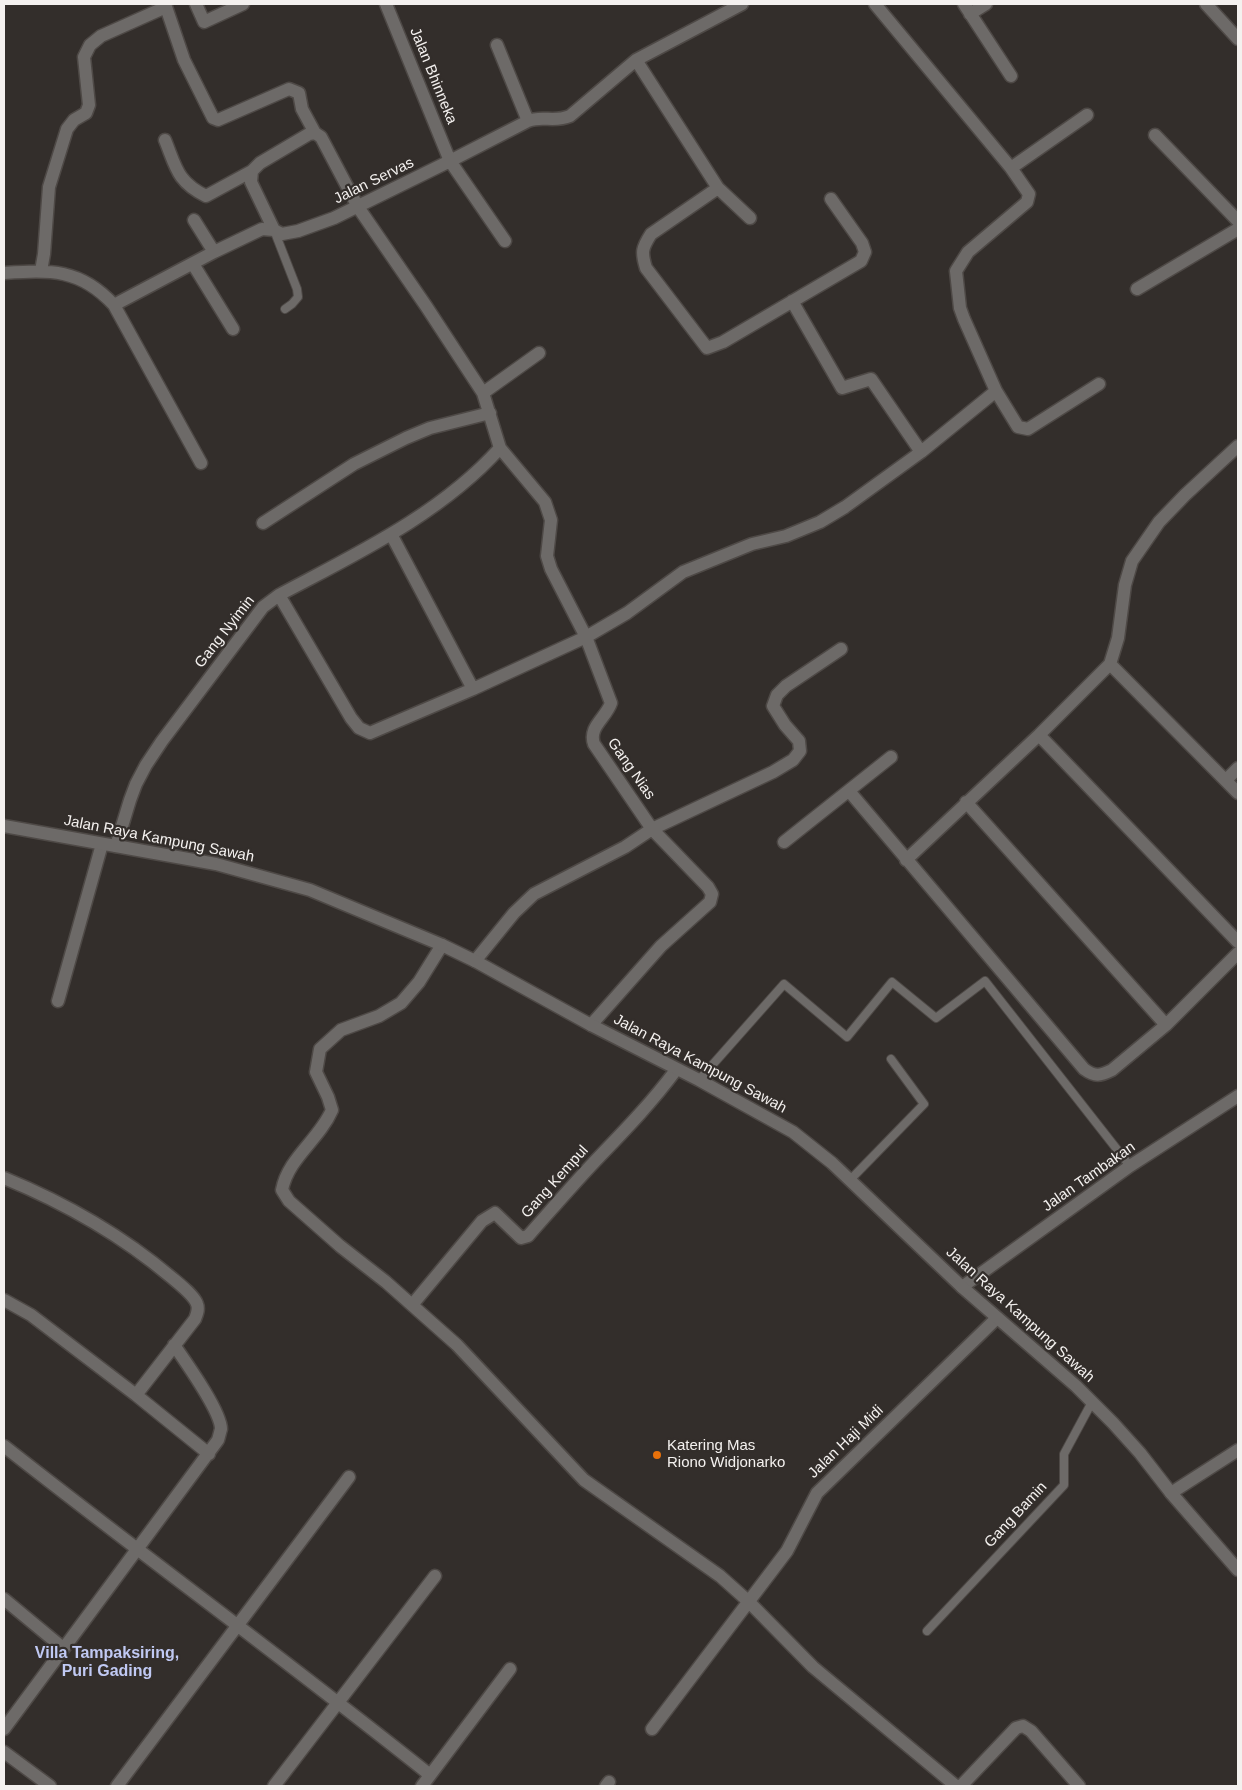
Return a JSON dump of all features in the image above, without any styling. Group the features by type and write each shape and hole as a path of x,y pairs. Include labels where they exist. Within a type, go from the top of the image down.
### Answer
{"street":[{"path":"196,4 204,22 243,4"},
{"name":"Jalan Bhinneka","path":"386,4 450,162 505,241"},
{"name":"Jalan Servas","path":"114,305 262,229 274,230 282,234 298,231 358,207 528,121 540,118 561,120 570,116 636,60 742,4"},
{"path":"876,4 1010,168 1029,194 1027,202 968,252 956,271 960,308 996,391 1018,427 1028,429 1099,384"},
{"path":"986,4 967,9 1011,76"},
{"path":"1206,4 1238,39"},
{"path":"42,271 49,187 67,129 74,120 86,113 89,105 84,57 90,45 101,36 165,6 184,60 213,118 218,120 289,89 299,93 302,110 315,133 321,137 358,207 483,393 500,448"},
{"path":"497,45 528,121"},
{"path":"636,60 718,188 750,218"},
{"path":"1010,168 1088,115"},
{"path":"165,140 180,178 193,190 206,196 252,171 260,163 309,134 315,133"},
{"path":"1155,134 1238,221"},
{"path":"252,171 251,182 274,230"},
{"path":"718,188 651,234 642,254 646,268 707,348 723,342 861,261 865,252 862,242 831,200"},
{"path":"194,220 214,252"},
{"path":"1137,289 1238,229"},
{"path":"193,264 233,329"},
{"path":"4,273 42,271 65,274 86,282 103,293 114,305 201,463"},
{"path":"792,301 842,388 872,379 921,452"},
{"path":"483,393 539,353"},
{"path":"280,595 350,718 359,728 370,733 473,689 586,637 683,572 744,547 786,536 820,522 845,507 921,452 996,391"},
{"path":"263,523 354,464 406,438 430,428 490,413"},
{"path":"906,860 1040,735 1110,664 1118,638 1125,585 1132,561 1160,522 1185,495 1238,446"},
{"name":"Gang Nyimin","path":"116,846 130,800 146,765 263,606 391,534 460,485 500,448"},
{"name":"Gang Nias","path":"500,448 545,502 551,520 547,556 551,569 586,637 611,703 608,712 593,730 594,744 652,829"},
{"path":"391,534 473,689"},
{"path":"475,961 514,912 534,894 625,847 652,829 773,772 793,760 800,751 799,741 785,725 773,706 777,695 797,677 841,649"},
{"path":"1110,664 1238,793"},
{"path":"1040,735 1238,942"},
{"path":"784,842 891,757"},
{"path":"1226,780 1238,768"},
{"path":"849,792 1084,1069 1093,1076 1102,1075 1112,1070 1166,1025 1238,953"},
{"path":"966,802 1166,1025"},
{"name":"Jalan Raya Kampung Sawah","path":"4,826 216,864 310,890 442,945 475,961 793,1132 832,1163 962,1287 1076,1386 1140,1453 1171,1493 1238,1570"},
{"path":"591,1025 661,946 710,902 712,894 708,887 652,829"},
{"path":"58,1001 102,844"},
{"path":"442,945 419,982 401,1003 379,1016 341,1030 320,1048 316,1072 332,1110 327,1122 293,1163 284,1178 282,1190 289,1200 340,1246 386,1282 457,1345 584,1480 720,1576 748,1601 813,1667 956,1786"},
{"name":"Gang Kempul","path":"412,1305 482,1221 494,1213 521,1238 528,1236 634,1122 657,1096 676,1070"},
{"name":"Jalan Tambakan","path":"962,1287 1130,1166 1238,1097"},
{"path":"4,1178 71,1208 129,1244 181,1286 196,1301 198,1311 195,1319 136,1395"},
{"path":"4,1300 31,1315 136,1395 208,1454"},
{"name":"Jalan Haji Midi","path":"652,1729 787,1551 817,1493 997,1318"},
{"path":"4,1729 218,1440 221,1428 218,1416 197,1378 174,1345"},
{"path":"4,1446 339,1702 430,1775"},
{"path":"1171,1493 1238,1450"},
{"path":"117,1786 350,1477"},
{"path":"274,1786 436,1576"},
{"path":"4,1599 63,1648"},
{"path":"422,1786 510,1669"},
{"path":"961,1786 1016,1728 1024,1726 1031,1731 1079,1786"},
{"path":"4,1752 50,1786"}],"lane":[{"path":"274,230 297,289 298,297 284,309"},
{"path":"698,1080 784,984 847,1037 892,982 936,1018 985,981 1130,1166"},
{"path":"850,1180 924,1104 891,1060"},
{"name":"Gang Bamin","path":"926,1631 1064,1485 1064,1454 1092,1402"}],"place":[{"name":"Katering Mas Riono Widjonarko","path":"657,1455"}],"district":[{"name":"Villa Tampaksiring, Puri Gading","path":"107,1663"}]}
